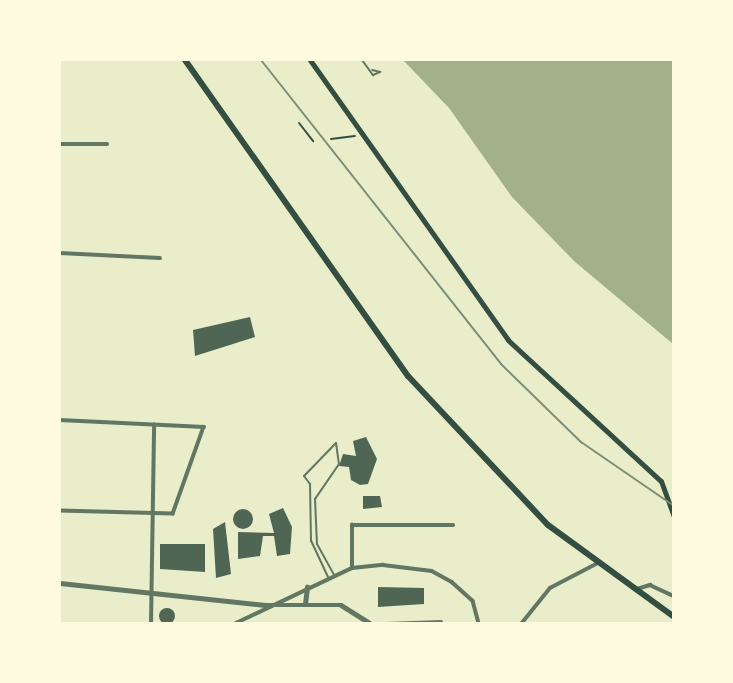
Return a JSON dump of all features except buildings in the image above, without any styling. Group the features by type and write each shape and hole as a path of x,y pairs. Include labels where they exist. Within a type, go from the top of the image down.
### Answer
{"highway":[{"path":"185,60 408,376 527,504 596,564 674,617"}],"main road":[{"path":"310,60 508,340 661,481 674,517"}],"street":[{"path":"60,144 107,144"},
{"path":"60,253 160,258"},
{"path":"60,420 204,427 177,512 150,516 60,511"},
{"path":"151,624 150,516 155,425"},
{"path":"352,568 352,525 453,525"},
{"path":"521,624 550,588 596,564"},
{"path":"234,624 265,605 352,568 432,571 468,595 480,624"},
{"path":"60,583 265,605 349,606 371,624"},
{"path":"634,590 650,585 674,596"},
{"path":"306,605 307,587"},
{"path":"386,624 441,622"}],"lane":[{"path":"362,60 372,70"},
{"path":"329,578 312,549 304,476 336,443 338,464 315,499 317,544 334,576"}],"path":[{"path":"299,123 313,141"},
{"path":"331,139 355,136"}],"shaded area":[{"path":"403,60 673,60 673,344 574,261 512,197 449,108"}],"railway":[{"path":"261,60 501,364 581,442 674,506"}]}
